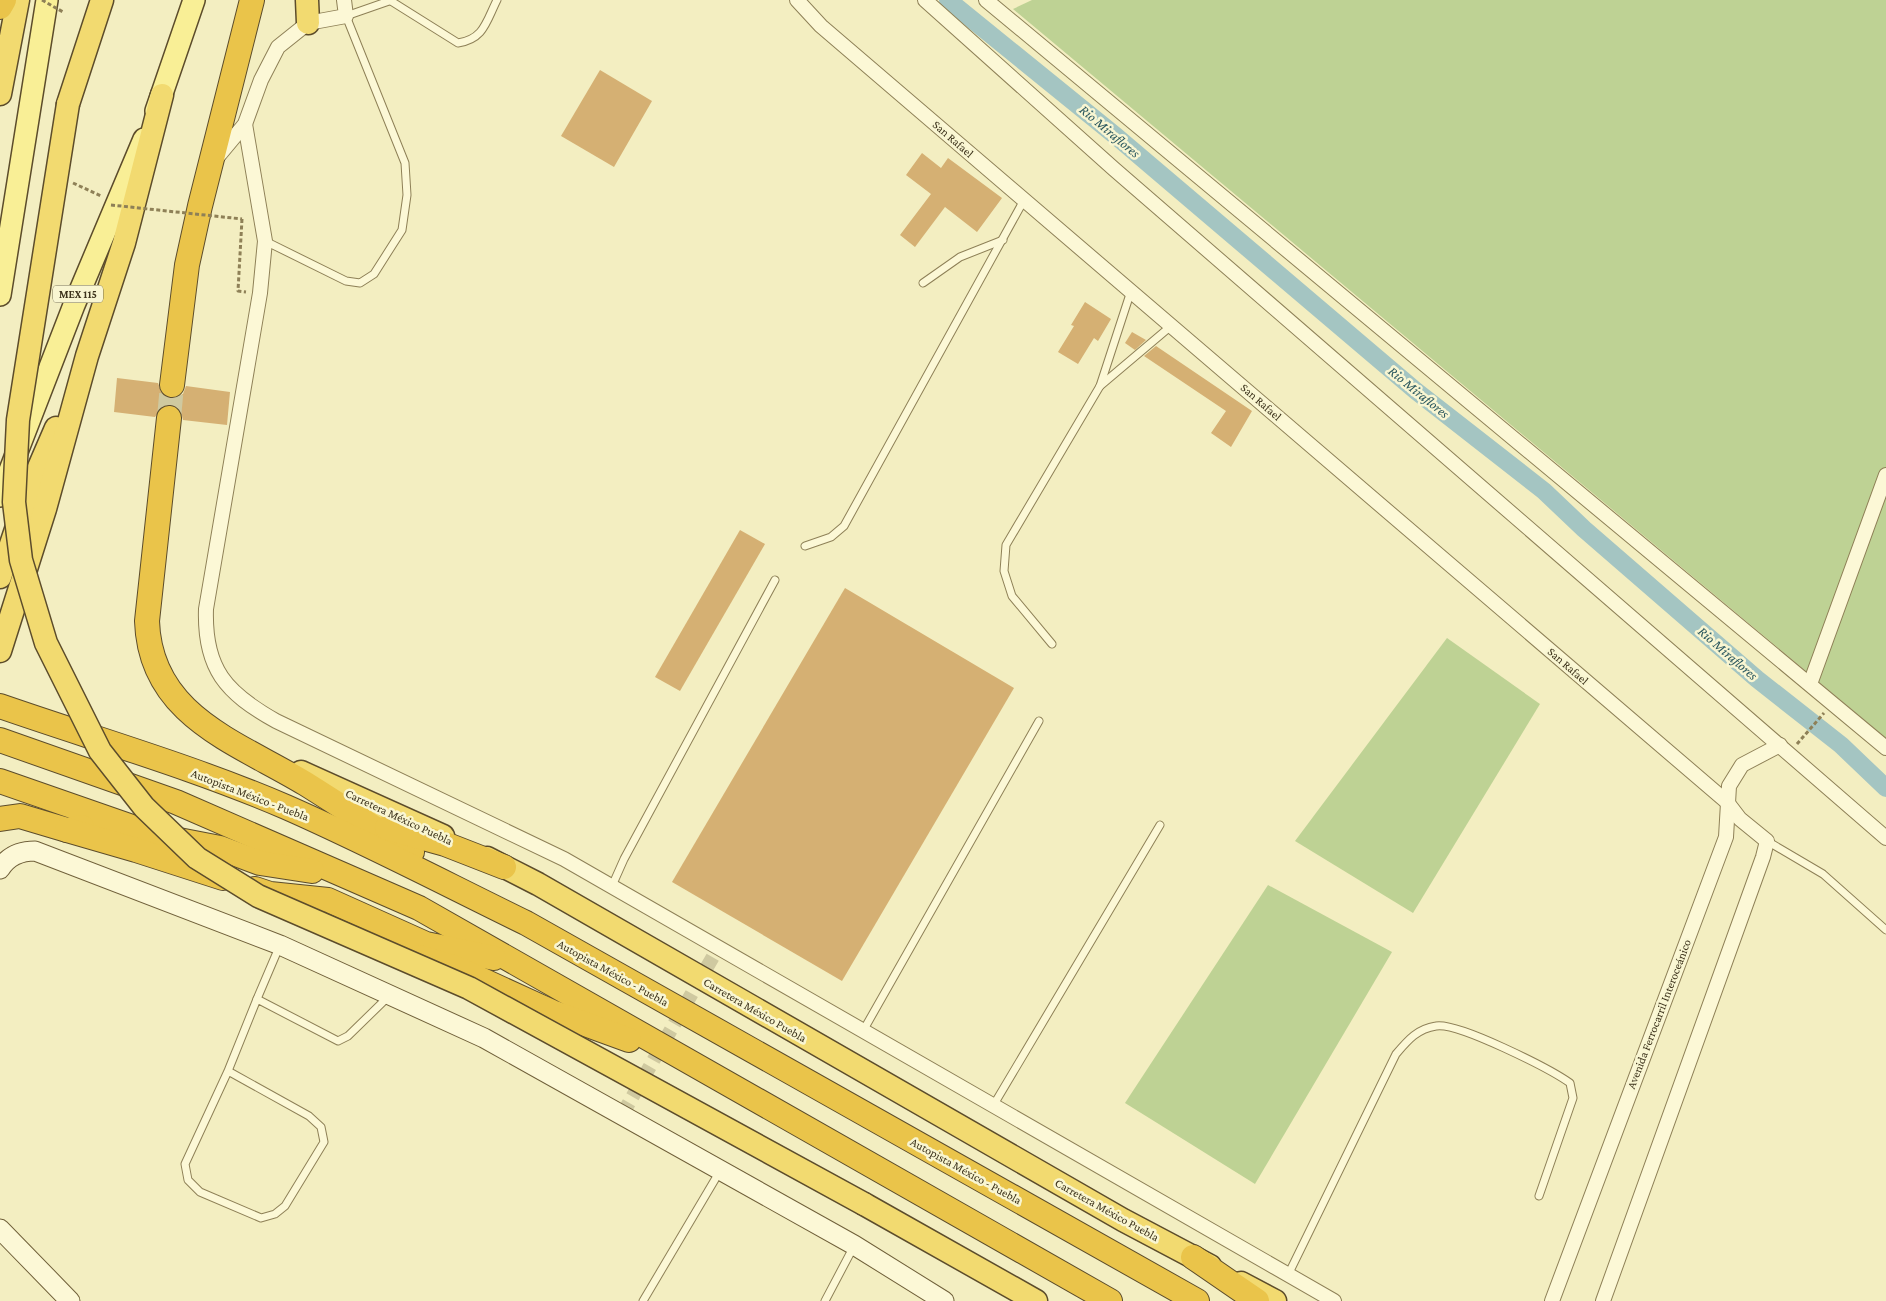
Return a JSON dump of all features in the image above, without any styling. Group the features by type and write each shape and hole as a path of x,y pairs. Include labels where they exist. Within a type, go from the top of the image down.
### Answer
{"highway":[{"path":"0,7 4,0"},
{"path":"0,94 18,0"},
{"path":"102,0 68,104 18,420 14,502 21,560 46,643 100,751 144,807 197,858 258,896 469,988 864,1204 1036,1301"},
{"path":"172,385 187,265 252,0"},
{"path":"307,0 308,23"},
{"path":"0,650 46,509 87,356 124,243 162,95"},
{"path":"0,577 30,488 87,356"},
{"path":"169,418 147,621 148,637 158,672 166,686 191,715 226,738 305,784 526,923"},
{"name":"Autopista México - Puebla","path":"0,706 124,747 284,806 379,850 526,923 1197,1301"},
{"name":"Carretera México Puebla","path":"226,738 447,838 538,884 1123,1220 1275,1301"},
{"path":"0,740 176,802 419,908 1110,1301"},
{"path":"0,781 118,820 158,836 220,848 260,863 344,876"},
{"path":"284,806 332,820 396,830 445,844 504,867"},
{"path":"0,819 20,816 136,850 270,894 404,952 456,968 552,1012 687,1062"},
{"path":"67,830 118,820"},
{"path":"270,894 328,900 426,944 518,963"},
{"path":"1193,1257 1257,1301"},
{"path":"1175,1289 1218,1301"}],"main road":[{"name":"MEX 115","path":"0,496 74,305 162,95 194,0"},
{"path":"0,295 55,6"},
{"path":"0,869 15,855 23,851 35,851 280,945 484,1038 854,1246 944,1301"},
{"path":"0,1229 70,1301"}],"street":[{"path":"210,166 245,124 261,80 278,47 308,23 346,16 344,0"},
{"name":"San Rafael","path":"797,0 821,26 1727,802 1740,819 1767,841"},
{"path":"925,0 1114,169 1886,838"},
{"path":"986,0 1886,748"},
{"path":"245,124 265,241 260,293 206,610 205,633 210,653 229,689 252,707 276,721 564,860 612,886 1334,1301"},
{"path":"1810,684 1886,475"},
{"name":"Avenida Ferrocarril Interoceánico","path":"1552,1301 1726,837 1729,786 1742,765 1780,745"},
{"path":"1603,1301 1763,857 1767,841"}],"lane":[{"path":"265,241 346,281 360,283 374,274 402,230 407,195 405,163 346,16 391,1 458,43 472,41 482,32 497,0"},
{"path":"805,546 831,537 844,526 1024,200"},
{"path":"923,283 960,257 1003,240"},
{"path":"1052,644 1012,596 1004,571 1006,545 1100,386 1131,291"},
{"path":"1100,386 1171,326"},
{"path":"612,886 624,859 775,580"},
{"path":"863,1031 1039,721"},
{"path":"994,1106 1160,825"},
{"path":"1767,841 1823,874 1886,930"},
{"path":"228,1071 309,1116 321,1127 324,1142 285,1206 275,1214 261,1218 200,1192 188,1180 185,1164 228,1071 280,945"},
{"path":"257,999 338,1041 348,1036 390,995"},
{"path":"1288,1275 1396,1054 1416,1031 1438,1025 1460,1029 1555,1072 1570,1083 1573,1098 1538,1196"},
{"path":"643,1301 720,1170"},
{"path":"825,1301 854,1246"}],"path":[{"path":"42,0 55,6"},
{"path":"111,205 242,219 238,291 260,293"},
{"path":"1796,746 1832,703"}],"green space":[{"path":"1032,0 1886,0 1886,738 1013,9"},
{"path":"1447,638 1540,704 1413,913 1295,841"},
{"path":"1268,885 1392,952 1255,1184 1125,1103"}],"building":[{"path":"600,70 652,101 614,167 561,136"},
{"path":"922,153 941,168 948,158 1002,198 977,232 945,207 915,247 900,235 931,194 906,175"},
{"path":"1085,302 1111,319 1098,341 1094,338 1078,364 1058,352 1074,326 1071,325"},
{"path":"1132,332 1146,340 1135,350 1125,343"},
{"path":"1156,346 1252,411 1231,447 1211,433 1226,411 1144,356"},
{"path":"117,378 158,383 163,396 171,399 183,394 186,386 230,392 227,425 183,420 181,412 171,404 163,406 155,417 114,412"},
{"path":"740,530 765,544 680,691 655,677"},
{"path":"845,588 1014,688 842,981 672,882"}],"waterway":[{"name":"Rio Miraflores","path":"948,0 1117,137 1416,391 1544,491 1584,529 1757,679 1841,745 1886,788"}],"tunnel":[{"path":"169,418 172,385"},
{"path":"622,1115 718,948"}]}
